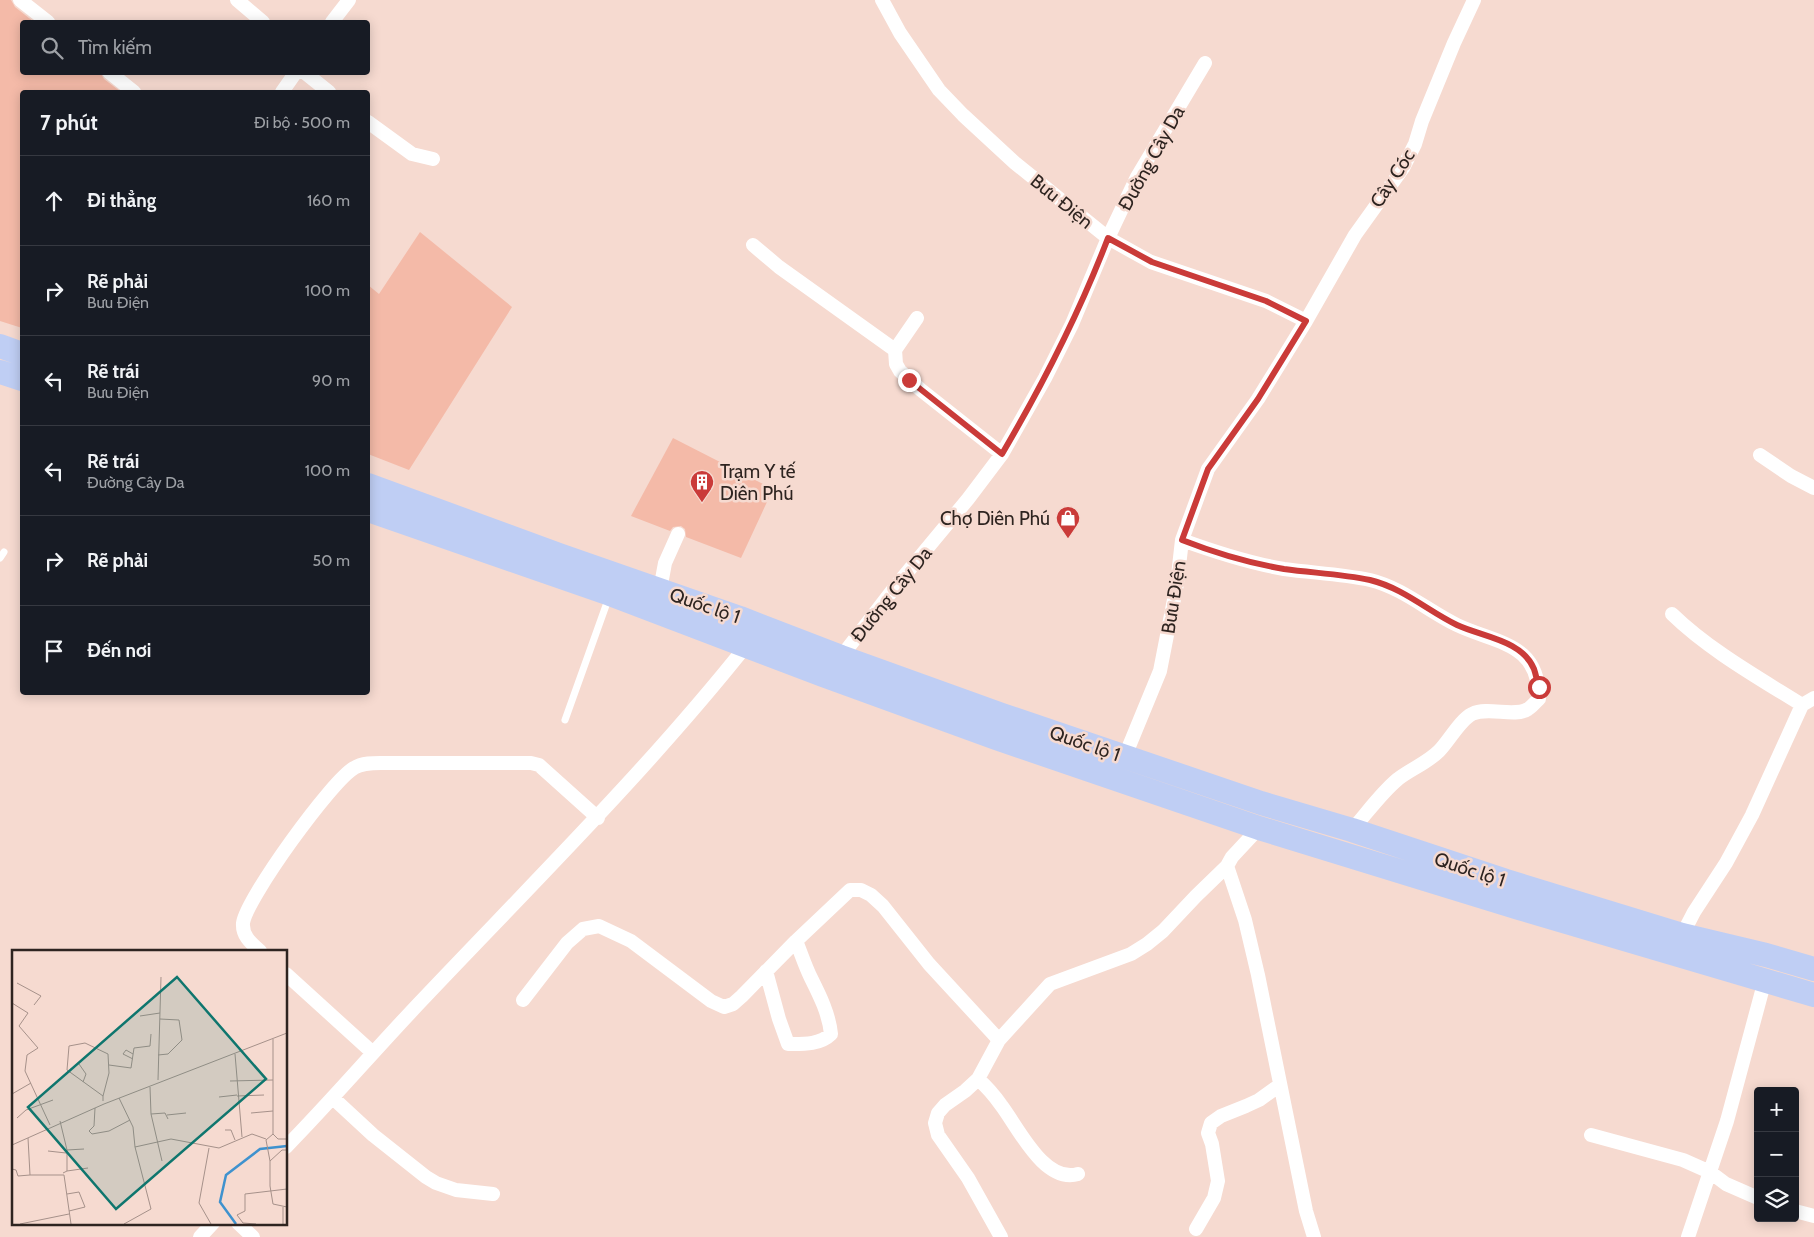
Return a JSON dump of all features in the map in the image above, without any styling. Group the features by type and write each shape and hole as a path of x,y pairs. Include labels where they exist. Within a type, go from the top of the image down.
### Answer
{"highway":[{"path":"0,346 20,353"},
{"path":"0,372 20,378"},
{"name":"Quốc lộ 1","path":"370,486 740,618 841,657 1002,715 1261,803 1352,830 1506,881 1678,944 1765,980 1814,995"},
{"name":"Quốc lộ 1","path":"370,511 610,594 1004,741 1259,828 1678,944 1766,955 1814,969"}],"street":[{"path":"20,0 45,20"},
{"path":"237,0 261,20"},
{"path":"334,20 349,0"},
{"name":"Bưu Điện","path":"882,0 900,33 939,90 963,115 1016,163 1108,238 1152,262 1266,301 1306,321 1258,399 1208,469 1182,540 1177,584 1160,671 1125,756"},
{"name":"Cây Cóc","path":"1306,321 1355,235 1403,168 1415,144 1454,43 1474,0"},
{"name":"Đường Cây Da","path":"841,657 1002,454 1045,378 1072,324 1108,238 1137,177 1206,63"},
{"path":"113,75 132,90"},
{"path":"283,90 294,75"},
{"path":"308,75 326,90"},
{"path":"370,123 412,154 433,159"},
{"path":"752,245 779,267 895,350"},
{"path":"917,318 895,350 896,364 909,380 1002,454"},
{"path":"1760,455 1791,476 1814,488"},
{"path":"660,590 665,563 678,534"},
{"path":"1182,540 1216,553 1252,562 1285,569 1330,573 1370,580 1389,586 1415,599 1457,625 1505,643 1522,653 1533,668 1539,687 1539,699 1530,708 1526,711 1517,712 1482,711 1469,716 1429,760 1398,779 1352,830"},
{"path":"1672,614 1685,627 1706,642 1808,702 1752,815 1726,863 1694,912 1678,944"},
{"path":"288,1145 373,1053 598,818 698,705 746,646"},
{"path":"259,950 248,940 244,932 243,922 247,912 262,886 316,808 354,767 364,764 388,763 531,763 539,766 598,818"},
{"path":"1001,1237 959,1164 938,1135 935,1124 938,1113 978,1078 998,1040 1050,984 1131,954 1148,944 1227,866 1232,857 1259,828"},
{"path":"1227,866 1247,930 1268,1021 1306,1211 1314,1237"},
{"path":"523,1000 567,943 584,929 599,926 632,941 711,1001 724,1007 738,1000 796,940 850,890 861,890 871,894 929,964 998,1040"},
{"path":"766,971 788,1044 824,1041 831,1034 830,1026 822,999 811,978 796,940"},
{"path":"288,976 373,1053"},
{"path":"1688,1237 1727,1122 1765,980"},
{"path":"978,1078 1002,1106 1025,1143 1040,1158 1061,1175 1070,1177 1078,1174"},
{"path":"1196,1229 1214,1198 1218,1180 1212,1144 1208,1133 1212,1123 1221,1116 1259,1100 1280,1085"},
{"path":"333,1098 373,1134 426,1177 436,1183 456,1190 493,1194"},
{"path":"1590,1135 1683,1160 1710,1172 1726,1184 1754,1196"},
{"path":"1799,1212 1814,1216"},
{"path":"200,1237 212,1224"},
{"path":"239,1224 253,1237"}],"lane":[{"path":"565,720 610,594"}],"building":[{"path":"0,0 11,0 15,7 31,20 20,20 20,75 102,75 118,90 20,90 20,327 0,321"},
{"path":"420,232 512,307 409,470 370,455 370,287 379,294"},
{"name":"Trạm Y tế Diên Phú","path":"673,438 773,489 741,558 686,537 685,529 681,526 673,527 670,531 631,516"}],"place":[{"name":"Trạm Y tế Diên Phú","path":"702,503"},
{"name":"Chợ Diên Phú","path":"1068,539"}],"route":[{"path":"909,380 1002,454 1045,378 1072,324 1108,238 1152,262 1266,301 1306,321 1258,399 1208,469 1182,540 1216,553 1252,562 1285,569 1330,573 1370,580 1394,588 1457,625 1505,643 1522,653 1533,668 1539,687"}]}
